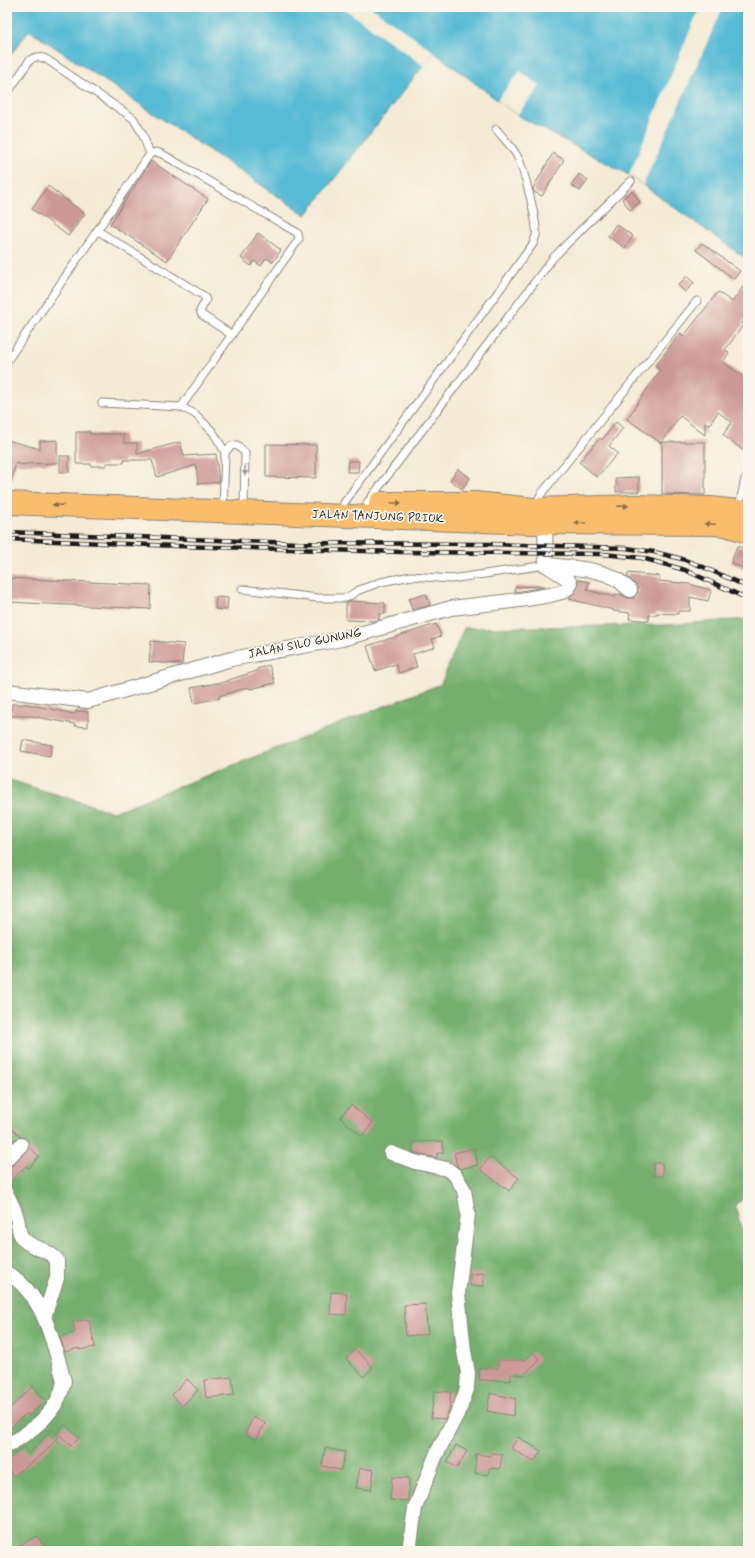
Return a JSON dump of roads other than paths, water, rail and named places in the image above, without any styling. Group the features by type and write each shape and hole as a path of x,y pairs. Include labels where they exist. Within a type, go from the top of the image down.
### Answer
{"highway":[{"name":"JALAN TANJUNG PRIOK","path":"7,488 234,505 713,524 726,525 748,532"},
{"name":"JALAN TANJUNG PRIOK","path":"7,503 234,505 344,502 475,503 537,518 635,506 710,508 743,511"}],"street":[{"path":"537,518 546,565 588,570 608,575 618,580 630,590"},
{"name":"JALAN SILO GUNUNG","path":"7,691 88,701 231,659 342,639 452,608 550,596 566,589 570,583 567,578 546,565"},
{"path":"7,1159 21,1145"},
{"path":"390,1153 415,1162 447,1169 455,1175 464,1190 468,1214 458,1293 464,1351 468,1373 468,1389 436,1455 414,1508 408,1551"},
{"path":"7,1196 17,1218 18,1229 22,1238 29,1244 52,1254 57,1260 57,1278 44,1317"},
{"path":"7,1273 15,1278 25,1289 36,1303 44,1317 64,1381 53,1410 24,1436 7,1446"}],"lane":[{"path":"7,94 29,61 39,56 46,59 132,118 142,133 150,154"},
{"path":"344,502 533,244 536,235 536,223 522,169 518,158 511,147 496,129"},
{"path":"7,361 150,154 156,152 162,154 298,234 299,239 181,407"},
{"path":"367,503 553,258 586,223 611,202 631,181"},
{"path":"98,231 204,296 206,300 200,311 202,315 232,335"},
{"path":"537,518 542,493 697,301"},
{"path":"102,403 181,407 195,414 213,432 225,452 234,505"},
{"path":"225,452 231,446 237,446 245,453 234,505"},
{"path":"743,511 745,479"},
{"path":"242,589 318,598 346,598 359,590 381,582 411,576 451,579 546,565"}],"water":[{"path":"7,7 748,7 748,260 629,175 517,115 434,52 306,215 29,30 7,59"}],"railway":[{"path":"7,532 297,543 489,544 626,548 654,552 682,559 748,587"},
{"path":"7,539 176,546 402,552 603,554 642,558 685,570 748,599"}]}
